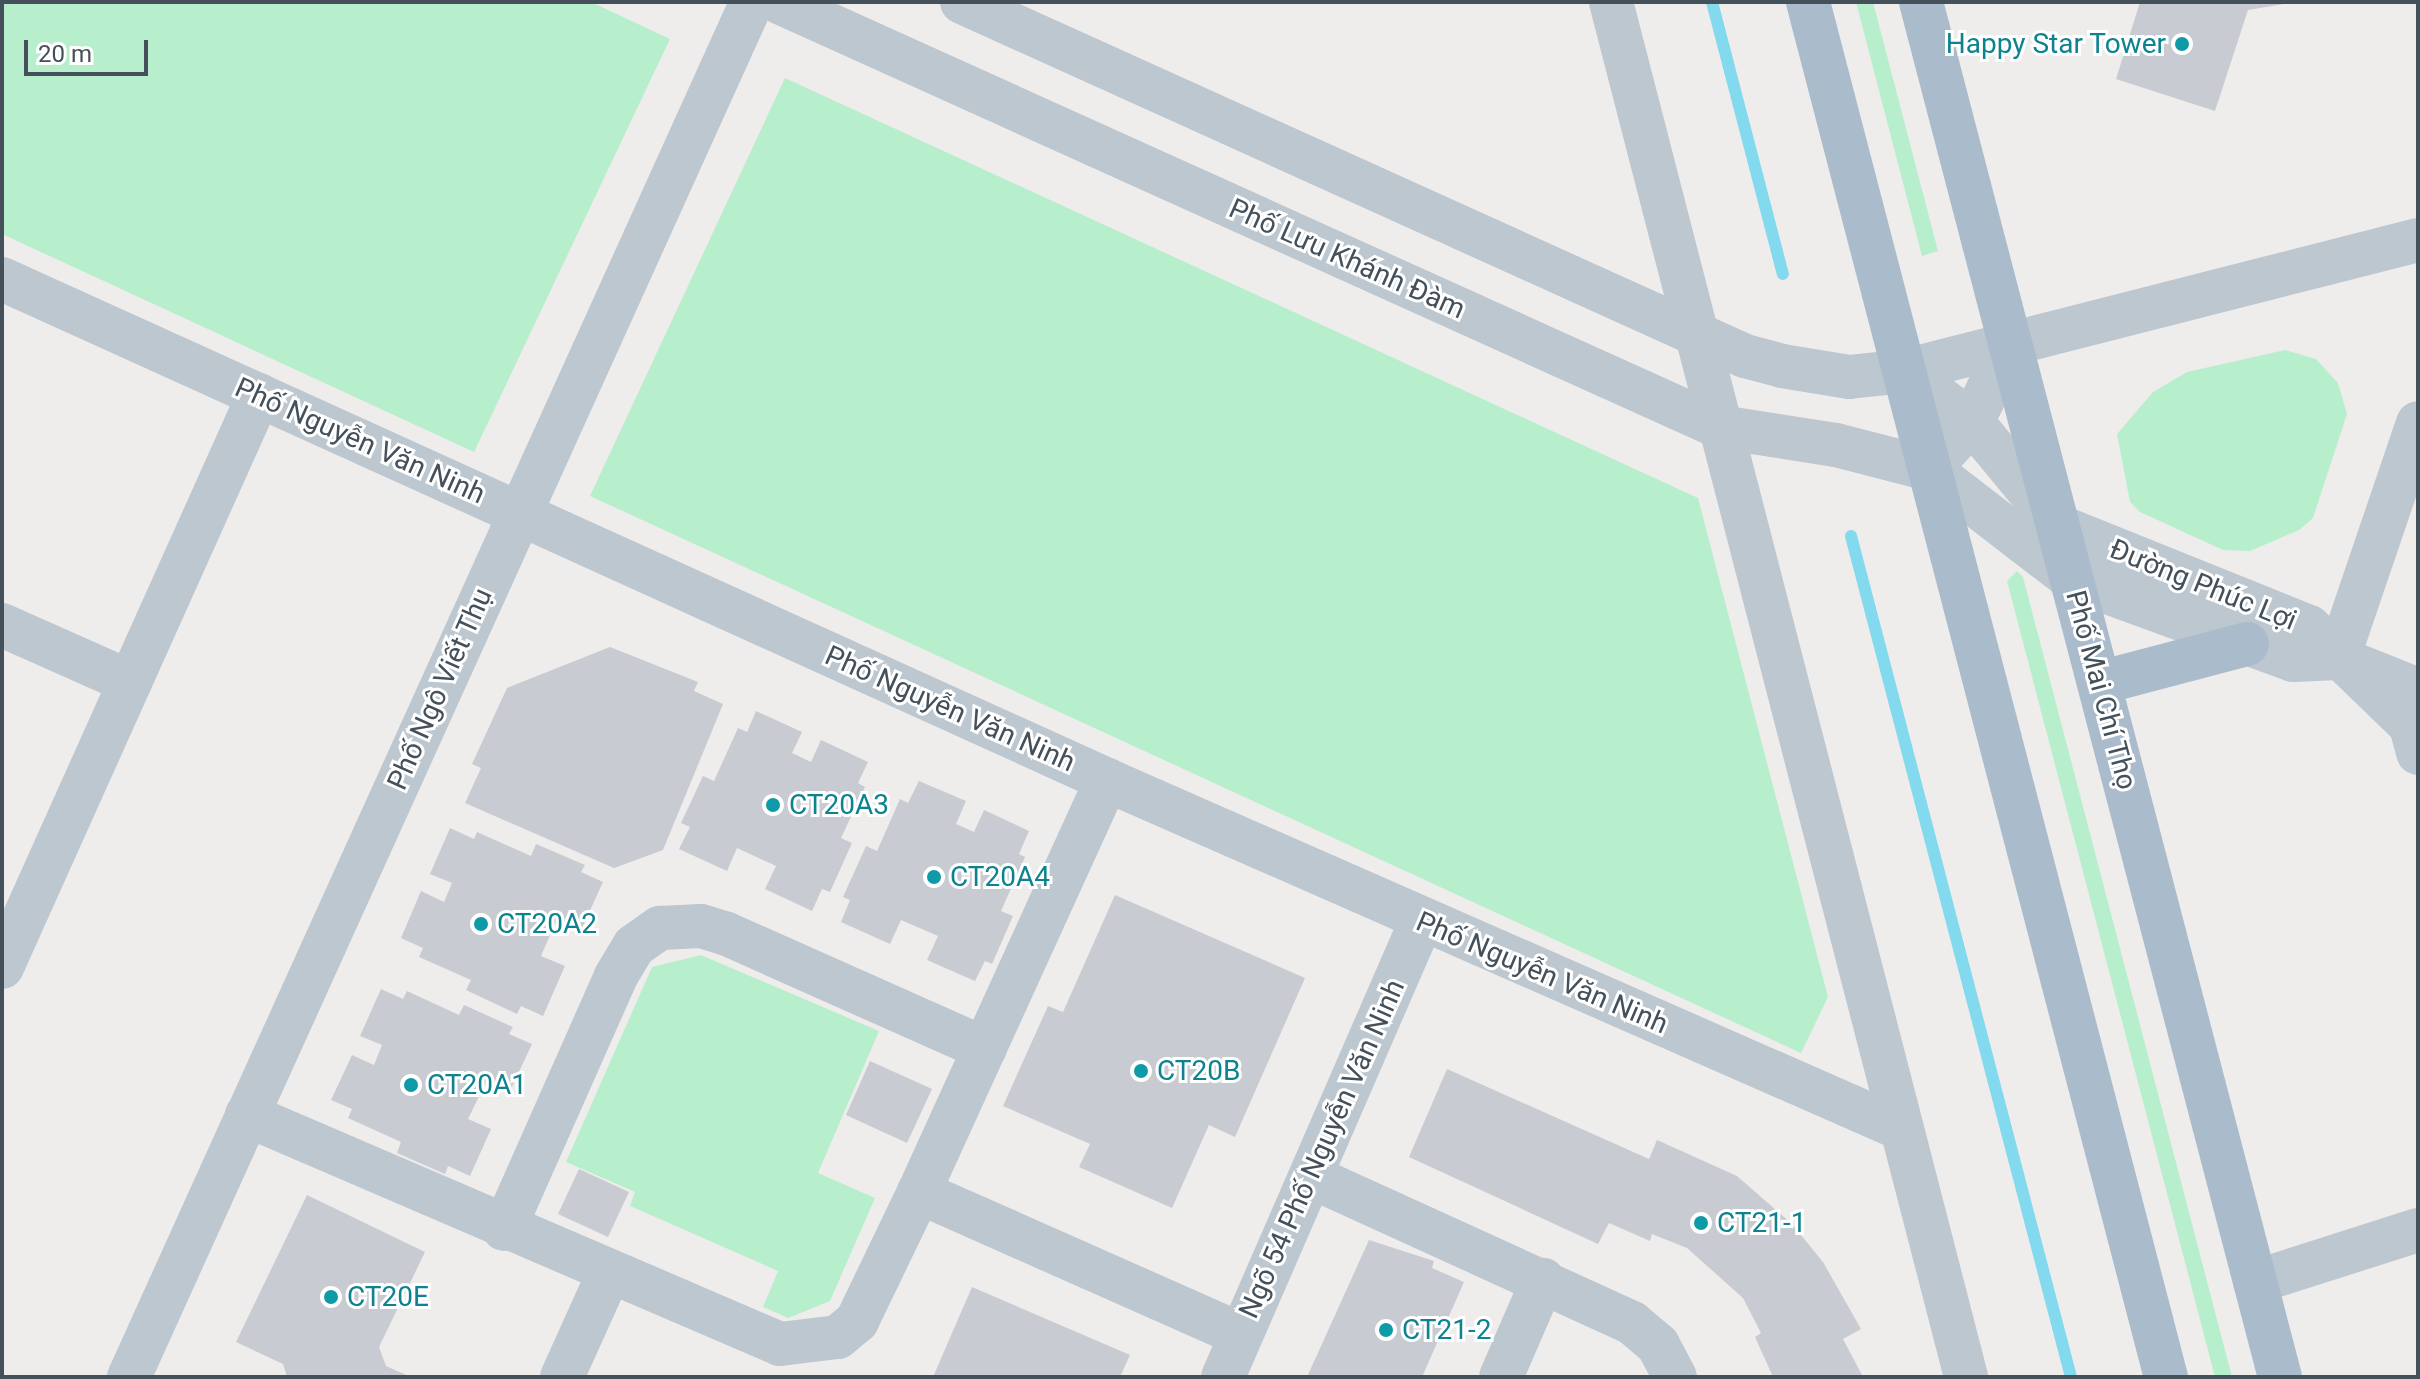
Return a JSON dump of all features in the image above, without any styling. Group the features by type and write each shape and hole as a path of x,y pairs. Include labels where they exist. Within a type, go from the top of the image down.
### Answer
{"main road":[{"path":"1808,2 2166,1377"},
{"name":"Phố Mai Chí Thọ","path":"1921,2 2280,1377"},
{"path":"2099,683 2247,644"}],"street":[{"name":"Phố Ngô Viết Thụ","path":"129,1377 752,2"},
{"name":"Phố Lưu Khánh Đàm","path":"779,2 1720,427 1836,445 1929,469"},
{"path":"962,2 1698,335 1782,366 1849,377 1904,371 2418,240"},
{"path":"1611,2 1966,1377"},
{"name":"Phố Nguyễn Văn Ninh","path":"2,279 1421,921 1902,1129"},
{"path":"1929,469 1972,422 2010,344"},
{"path":"1904,371 1972,422 2058,526"},
{"path":"2,967 259,395"},
{"path":"2418,423 2338,658 2411,726 2418,753"},
{"name":"Đường Phúc Lợi","path":"1929,469 2072,579 2293,660 2338,658 2418,690"},
{"name":"Đường Phúc Lợi","path":"2058,526 2309,627 2338,658"},
{"path":"2,625 130,682"},
{"path":"247,1115 608,1275 780,1344 824,1341 848,1333 857,1321 919,1192 1107,780"},
{"name":"Ngõ 54 Phố Nguyễn Văn Ninh","path":"1223,1377 1421,921"},
{"path":"504,1229 616,976 634,946 660,928 687,924 727,934 985,1049"},
{"path":"1312,1177 1632,1323 1658,1345 1675,1377"},
{"path":"919,1192 1241,1335"},
{"path":"2255,1282 2418,1230"},
{"path":"562,1377 608,1275"},
{"path":"1501,1377 1543,1280"}],"green space":[{"path":"2,2 591,2 670,39 474,452 2,234"},
{"path":"1856,2 1873,2 1938,251 1922,256"},
{"path":"785,78 1698,498 1828,997 1801,1053 590,496"},
{"path":"2285,350 2316,359 2338,383 2347,414 2313,518 2299,530 2250,551 2223,550 2140,512 2130,502 2117,434 2153,392 2187,372"},
{"path":"2017,571 2023,577 2232,1377 2215,1377 2007,581"},
{"path":"701,955 879,1031 818,1173 875,1198 830,1301 788,1318 763,1307 778,1271 630,1206 635,1192 566,1162 652,967"}],"building":[{"name":"Happy Star Tower","path":"2140,2 2284,4 2248,10 2215,111 2116,79"},
{"path":"610,647 698,682 694,691 723,704 663,850 614,868 465,803 481,768 472,764 507,688"},
{"name":"CT20A3","path":"756,711 802,732 792,753 811,762 821,740 868,762 858,783 865,787 841,838 852,843 830,892 822,889 812,911 765,889 776,866 737,848 727,871 679,849 690,827 681,823 703,776 714,781 738,728 747,732"},
{"name":"CT20A4","path":"919,781 966,801 956,824 974,832 984,810 1029,831 1019,854 1025,857 1001,911 1013,916 992,964 985,961 975,981 927,960 938,936 901,920 890,944 841,922 850,900 843,897 866,846 877,851 900,799 908,803"},
{"name":"CT20A2","path":"450,828 474,839 477,832 531,856 536,844 585,865 581,872 603,882 581,930 557,919 541,956 565,966 543,1016 521,1006 517,1014 466,990 471,980 419,957 423,948 401,938 421,891 444,902 452,883 430,874"},
{"name":"CT20B","path":"1115,895 1305,978 1235,1137 1209,1125 1172,1208 1079,1167 1090,1144 1003,1106 1048,1006 1063,1012"},
{"name":"CT20A1","path":"381,989 403,999 407,991 459,1015 464,1005 513,1027 509,1034 532,1044 510,1091 487,1080 468,1119 491,1129 470,1176 448,1166 445,1174 397,1153 401,1142 348,1118 352,1109 331,1100 352,1055 374,1065 382,1045 360,1036"},
{"path":"870,1061 932,1089 907,1143 846,1115"},
{"name":"CT21-1","path":"1447,1069 1649,1159 1657,1140 1737,1176 1792,1224 1823,1262 1861,1329 1843,1339 1863,1377 1773,1377 1755,1337 1761,1333 1743,1298 1687,1248 1652,1234 1650,1241 1609,1223 1598,1244 1409,1157"},
{"path":"579,1169 629,1192 608,1237 558,1214"},
{"name":"CT20E","path":"307,1195 425,1252 379,1347 386,1366 411,1377 287,1377 283,1364 236,1342"},
{"name":"CT21-2","path":"1369,1240 1434,1261 1432,1268 1464,1282 1422,1377 1307,1377"},
{"path":"972,1287 1130,1355 1120,1377 933,1377"}],"waterway":[{"path":"1712,2 1783,274"},
{"path":"1851,536 2071,1377"}],"place":[{"name":"Happy Star Tower","path":"2182,44"},
{"name":"CT20A3","path":"773,805"},
{"name":"CT20A4","path":"934,877"},
{"name":"CT20A2","path":"481,924"},
{"name":"CT20B","path":"1141,1071"},
{"name":"CT20A1","path":"411,1085"},
{"name":"CT21-1","path":"1701,1223"},
{"name":"CT20E","path":"331,1297"},
{"name":"CT21-2","path":"1386,1330"}]}
